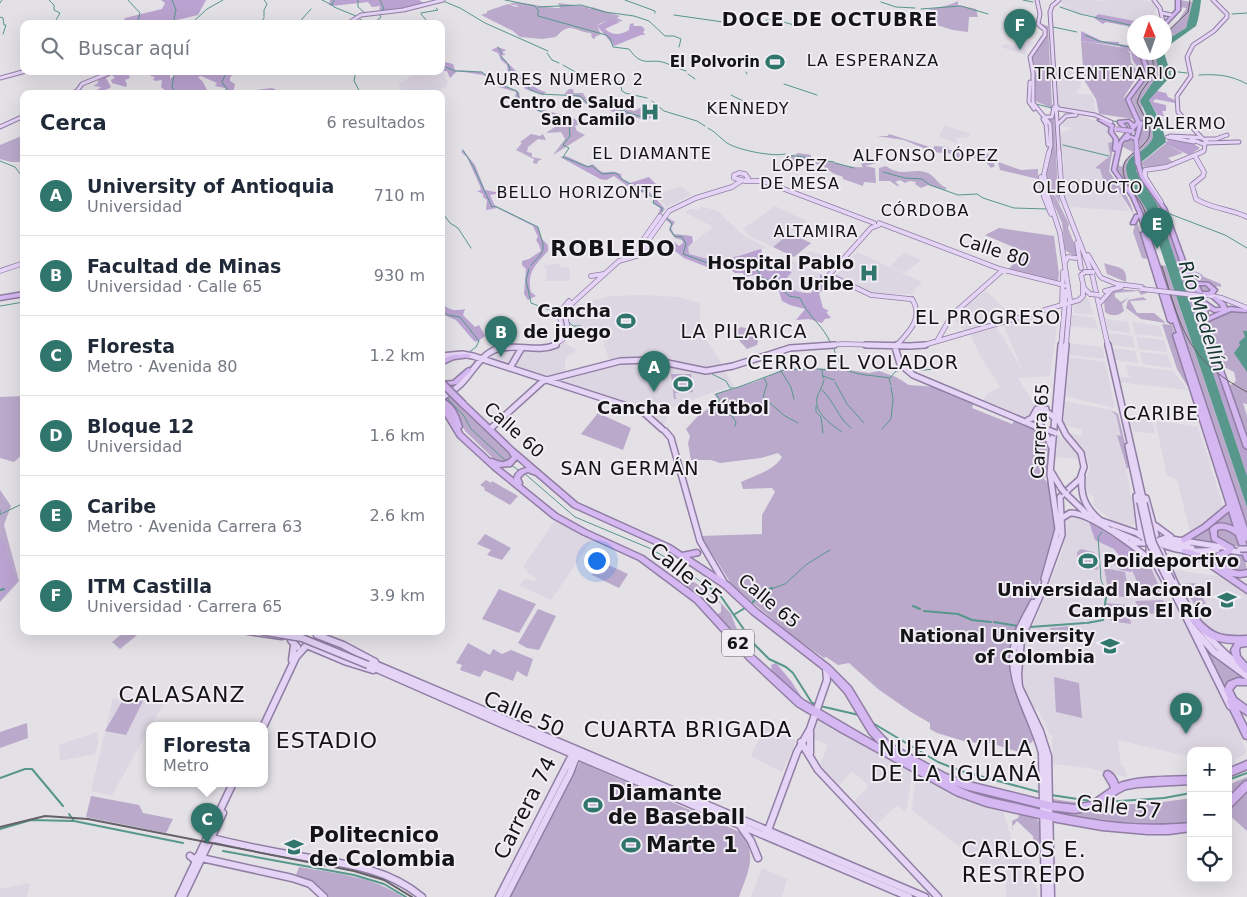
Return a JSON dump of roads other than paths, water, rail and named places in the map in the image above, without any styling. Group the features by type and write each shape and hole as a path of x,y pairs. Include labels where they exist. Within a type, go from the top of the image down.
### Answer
{"highway":[{"path":"1171,15 1176,9 1177,0"},
{"path":"1172,16 1178,10 1177,0"},
{"path":"1137,137 1132,137 1132,110 1128,100 1148,72 1144,60"},
{"path":"1145,60 1150,73 1131,99 1141,121 1136,148 1138,163 1141,174 1162,205 1205,321 1247,447"},
{"path":"1100,120 1111,125 1116,135 1136,125 1121,143"},
{"path":"1125,127 1120,123 1125,120 1130,122 1132,127"},
{"path":"1132,127 1121,143 1114,172 1140,211 1196,404 1222,485 1238,526 1244,536"},
{"path":"1115,150 1117,144 1132,127"},
{"path":"1114,129 1111,132 1116,140 1111,170 1129,196 1137,216 1244,536 1247,558"},
{"path":"1133,223 1137,216"},
{"path":"1188,277 1211,309 1219,311 1224,309 1223,304 1215,298"},
{"path":"1196,286 1198,283 1206,284 1214,290 1211,294 1202,297"},
{"path":"0,297 20,294"},
{"path":"1202,297 1205,321"},
{"path":"1205,321 1230,309 1247,310"},
{"path":"445,359 469,356"},
{"path":"445,383 454,383 470,370"},
{"name":"Calle 60","path":"445,387 513,453 579,507 668,547 726,585"},
{"path":"445,397 454,393 478,413 490,429"},
{"path":"445,398 453,410 462,433 488,457"},
{"path":"445,400 455,433 476,450 501,465 512,462 513,453"},
{"name":"62","path":"476,450 526,490"},
{"path":"526,490 517,480 520,473 529,470 544,478"},
{"name":"Calle 55","path":"526,490 555,516 584,532 641,558 698,600 764,671 796,700 885,747 970,796 1034,813 1046,819"},
{"path":"1184,540 1213,521 1231,504"},
{"path":"1244,536 1227,526 1218,526 1213,529 1214,538 1225,549 1220,555 1220,564 1232,574 1240,575 1247,573"},
{"path":"1181,550 1195,554 1247,590"},
{"path":"682,555 697,553"},
{"name":"Calle 65","path":"726,585 755,612 826,667"},
{"path":"1192,617 1204,631 1214,637 1227,640 1247,639"},
{"path":"1247,643 1238,644 1234,650 1237,658 1247,671"},
{"name":"Calle 57","path":"826,667 848,690 867,723 885,747 958,783 1047,803 1084,809 1093,806 1115,790"},
{"path":"846,682 848,690"},
{"path":"1247,682 1232,683 1228,688 1247,735"},
{"path":"1228,692 1235,703 1247,711"},
{"path":"1232,771 1247,765"},
{"path":"1108,775 1114,783 1115,790"},
{"name":"62","path":"1115,790 1138,783 1187,780"},
{"path":"1232,800 1247,785"},
{"name":"Calle 57","path":"1046,819 1145,830 1165,831 1187,828"}],"main road":[{"path":"353,20 357,17 403,10 444,0"},
{"path":"1036,0 1040,14 1038,24"},
{"path":"1036,0 1038,12 1036,24 1045,28"},
{"path":"1058,0 1049,8 1045,28 1058,124 1062,197 1078,242 1081,268"},
{"path":"1058,0 1052,6 1050,12 1060,195 1093,278 1138,486 1153,542 1179,598"},
{"path":"1154,0 1161,13 1171,15"},
{"path":"1138,163 1150,168 1162,168 1196,156 1204,150 1204,141 1178,112 1177,98 1188,83 1191,73 1187,57 1193,45 1214,31 1227,17 1227,14 1216,6 1212,0"},
{"path":"1038,24 1045,28"},
{"path":"1038,24 1045,28"},
{"name":"Carrera 65","path":"1045,28 1044,38 1036,45 1030,56 1034,103 1050,123 1051,142 1044,173 1048,196 1059,229 1065,262 1066,300 1059,418 1063,431 1084,459 1085,467 1077,483 1061,494 1059,502 1062,518 1062,535 1045,585 1021,639 1018,653 1018,684 1045,743 1047,778 1045,897"},
{"path":"1032,73 1037,70"},
{"path":"0,78 20,73"},
{"name":"Carrera 65","path":"1032,73 1029,102 1045,122 1051,142"},
{"path":"77,90 82,84 104,75"},
{"path":"1055,106 1060,110 1092,115 1111,122"},
{"path":"1043,115 1052,117 1055,106"},
{"path":"1058,124 1064,118 1072,115 1094,118"},
{"path":"0,127 20,118"},
{"path":"1190,124 1193,131 1191,140 1203,149 1196,156"},
{"path":"1185,136 1193,131"},
{"path":"1047,132 1048,146 1041,174 1044,196 1057,230 1065,286"},
{"path":"1227,135 1216,139 1204,141 1196,143 1168,136 1193,137 1204,141 1239,142"},
{"path":"1196,156 1204,172 1203,176 1192,185 1196,199 1208,207 1235,212 1247,218"},
{"path":"1150,168 1144,170 1144,175 1162,205"},
{"path":"739,170 758,177"},
{"path":"730,172 734,182"},
{"path":"734,182 734,175 738,173 748,175 748,178 743,181"},
{"name":"Calle 80","path":"748,175 758,177 1003,270 1065,286"},
{"path":"734,182 766,182 866,220 870,224 876,223"},
{"path":"645,244 650,234 649,232 662,214 681,204 734,182 766,182"},
{"path":"574,301 597,275 618,258 638,253 666,214 681,204"},
{"path":"830,274 876,223"},
{"path":"859,244 876,223"},
{"path":"1078,242 1106,285 1105,291"},
{"path":"1065,262 1068,257 1076,258"},
{"path":"0,271 20,264"},
{"path":"490,429 548,379 620,361 652,360 706,371 733,366 786,348 827,344 921,346 936,341 942,336 955,312 1003,270"},
{"path":"942,336 1066,300 1079,300 1083,296 1081,274 1085,272 1093,272 1119,285 1215,298 1247,310"},
{"path":"830,274 871,295 912,299 919,308 920,319 900,346"},
{"path":"830,274 872,294 912,299"},
{"path":"445,396 482,360 487,351 501,346 545,347 559,339 563,331 559,318 562,311 591,285 597,275"},
{"path":"1083,286 1090,294 1099,295 1117,287 1142,288"},
{"path":"1101,302 1111,290 1117,287"},
{"path":"1202,297 1222,298 1247,310"},
{"path":"912,299 918,319 902,341 898,357 906,370 1028,420 1072,442"},
{"name":"Carrera 65","path":"1047,778 1038,738 1015,687 1013,666 1014,645 1017,635 1037,596 1057,534 1050,468 1055,418 1057,356 1066,300"},
{"path":"445,396 459,384 470,370 489,354 500,349 535,350 552,346 563,340 568,328 562,311"},
{"path":"510,368 520,350 527,348"},
{"path":"469,356 482,360"},
{"name":"Calle 65","path":"482,360 564,384 642,411 663,430 671,438 700,542 726,585"},
{"path":"564,384 562,380 571,374"},
{"path":"978,400 1038,427 1046,434 1052,449"},
{"path":"1028,420 1032,418 1037,408 1051,414 1055,418"},
{"path":"1041,427 1035,417 1038,413 1043,410 1055,412"},
{"path":"1050,468 1054,479 1063,490 1098,521 1156,565"},
{"path":"1082,475 1083,500 1098,521 1139,539 1152,542 1244,551"},
{"path":"1138,486 1139,525 1142,532 1161,550 1167,560 1182,612 1218,680 1247,741"},
{"path":"1138,486 1156,535 1148,549 1151,557 1201,632 1215,647 1247,671"},
{"path":"1062,518 1067,513 1074,513 1124,528 1132,528 1139,525"},
{"path":"1139,525 1149,532 1153,532 1154,526"},
{"path":"1154,526 1173,538 1225,549"},
{"path":"1124,528 1139,539"},
{"path":"1164,543 1173,538"},
{"path":"1124,541 1139,539 1164,543 1181,550 1225,549"},
{"path":"1167,560 1169,556 1181,550"},
{"path":"1151,557 1152,552 1156,551 1167,560"},
{"path":"1182,612 1192,628 1209,647 1247,676"},
{"path":"267,635 283,636 293,643 307,647 317,647 327,654 351,664 380,669"},
{"name":"Calle 50","path":"284,635 302,638 369,664"},
{"path":"263,722 292,660 294,635"},
{"name":"Calle 50","path":"298,635 310,638 738,824 767,832 909,897"},
{"path":"264,722 296,657 314,641 316,635"},
{"path":"318,635 322,639 356,650 380,669"},
{"path":"810,756 808,746 810,729 827,680 826,667"},
{"path":"767,832 801,742 810,729"},
{"path":"801,742 818,770 938,897"},
{"path":"797,752 810,756"},
{"name":"Calle 50","path":"575,754 925,897"},
{"name":"Carrera 74","path":"506,897 575,754"},
{"path":"179,897 196,858 209,837 233,787"},
{"name":"Carrera 65","path":"1046,819 1051,897"},
{"path":"738,824 751,841 758,858"},
{"name":"Carrera 74","path":"499,897 537,830"},
{"path":"209,837 388,875 408,885 422,897"},
{"path":"183,897 196,858"},
{"path":"196,858 292,878 310,884 324,897"}],"waterway":[{"path":"49,0 54,5 54,10 60,13 56,20"},
{"path":"128,0 140,13 138,20"},
{"path":"172,0 176,10 174,20"},
{"path":"195,20 207,9 223,0"},
{"path":"264,0 267,4 264,10 264,17"},
{"path":"322,0 332,5"},
{"path":"332,5 334,0"},
{"path":"358,0 358,7 365,13"},
{"path":"380,0 384,9 380,11"},
{"path":"505,0 535,6 538,10 538,16 606,35 610,38 613,47 629,49 643,61 662,62 686,71"},
{"path":"625,0 655,11 655,13"},
{"path":"1023,0 1033,2"},
{"path":"443,1 460,8 485,23 548,51"},
{"path":"881,2 896,7 915,8"},
{"path":"332,5 356,16"},
{"path":"538,7 581,5 605,12 634,16 649,21 665,36 674,36 681,39 679,47"},
{"path":"921,9 961,6 988,14"},
{"path":"1060,7 1080,14 1127,24"},
{"path":"421,13 438,10 436,8"},
{"path":"302,20 311,9"},
{"path":"1232,14 1247,13"},
{"path":"378,20 381,17 379,14"},
{"path":"421,14 426,20"},
{"path":"674,15 730,23"},
{"path":"0,17 3,18 4,25 6,25 3,34"},
{"path":"766,20 780,21 801,27"},
{"path":"732,23 748,22"},
{"path":"1023,23 1033,24"},
{"path":"1053,27 1077,32"},
{"path":"1085,35 1099,41 1127,47"},
{"path":"498,47 502,54"},
{"path":"547,53 552,60 559,63"},
{"path":"501,56 507,63"},
{"path":"508,64 511,73 522,79"},
{"path":"563,65 577,73 620,82 622,91 625,93 647,98"},
{"path":"445,67 455,71 482,72 492,81 517,91 519,99 524,104 569,124 570,136 563,145 569,148 563,157 588,167 592,166 602,174 616,173 622,179 654,198 653,203 662,208 662,212"},
{"path":"1170,71 1187,73"},
{"path":"688,74 695,79"},
{"path":"174,75 172,87 174,90"},
{"path":"225,75 222,82 227,90"},
{"path":"355,75 354,81 359,90"},
{"path":"1199,75 1224,76 1247,84"},
{"path":"524,80 530,90 541,94 580,96 588,104 608,106 648,119"},
{"path":"784,84 817,95"},
{"path":"731,95 749,104"},
{"path":"652,101 664,111 697,121 705,126"},
{"path":"1036,104 1052,108"},
{"path":"1109,120 1118,122"},
{"path":"1122,123 1130,124"},
{"path":"708,128 732,146 764,154 785,154"},
{"path":"1063,145 1109,156"},
{"path":"463,150 474,168 492,207 495,206 538,227 543,248 540,255 531,265"},
{"path":"787,155 795,156"},
{"path":"797,156 834,162"},
{"path":"0,161 15,167 20,174"},
{"path":"835,163 854,168"},
{"path":"883,172 905,178 922,179 930,185 958,195 977,194 983,198 1014,208 1047,209"},
{"path":"1170,214 1225,235 1247,248"},
{"path":"445,216 450,223 458,228 471,248"},
{"path":"667,218 672,224 670,229 674,236 682,237 686,244 683,254 713,265 746,266 758,271 761,277 775,283 789,296 800,298 831,344"},
{"path":"529,269 526,280 531,303 558,313"},
{"path":"0,306 20,303"},
{"path":"445,313 460,317 479,341 476,347 468,353"},
{"path":"569,322 573,326 581,326"},
{"path":"833,347 842,369 859,374 890,378 896,371 904,370"},
{"path":"817,369 830,370 841,367"},
{"path":"781,371 813,369"},
{"path":"912,371 936,369"},
{"path":"822,370 823,378"},
{"path":"712,374 726,381 730,388 736,388 781,371"},
{"path":"781,371 791,387 794,399"},
{"path":"823,376 834,380"},
{"path":"764,378 767,384 763,397 785,416 798,423"},
{"path":"889,379 891,385"},
{"path":"824,380 817,398 818,409 833,426 842,432"},
{"path":"835,382 847,404 864,423"},
{"path":"882,429 891,419 893,399 891,387"},
{"path":"732,389 716,394 719,399 719,409 732,416 736,422 735,426"},
{"path":"822,390 851,428"},
{"path":"446,397 464,416 471,429 506,461"},
{"path":"816,406 816,412 821,417 823,433"},
{"path":"511,465 520,471"},
{"path":"524,473 575,517 649,548 672,561 712,590"},
{"path":"1,514 20,505"},
{"path":"0,510 0,515"},
{"path":"1102,532 1098,537 1101,580 1105,590"},
{"path":"768,590 785,584 807,564 830,550"},
{"path":"711,588 720,595 754,644 769,659 786,667 793,673 812,703 816,704"},
{"path":"750,605 764,591 772,588"},
{"path":"1104,588 1107,595"},
{"path":"0,590 4,589 2,590"},
{"path":"1087,623 1103,620 1106,597"},
{"path":"913,606 920,609"},
{"path":"735,614 745,608"},
{"path":"924,611 958,614 972,620 991,622"},
{"path":"994,622 1018,626"},
{"path":"1030,627 1085,623"},
{"path":"820,706 859,715"},
{"path":"871,722 938,762 961,771 1039,792"},
{"path":"0,778 25,769 32,769 63,806"},
{"path":"1232,779 1247,773"},
{"path":"1105,802 1164,798 1187,794"},
{"path":"1051,795 1091,801"},
{"path":"69,814 74,821"},
{"path":"0,829 31,820 74,821"},
{"path":"74,821 183,843"},
{"path":"223,851 354,875 384,884 406,897"}],"railway":[{"path":"1172,27 1188,12 1190,0"},
{"path":"1151,233 1144,210 1126,180 1123,168 1125,162 1149,137 1150,129 1137,102 1141,92 1155,72 1153,60"},
{"path":"1162,266 1181,324 1198,354 1227,380 1247,392"},
{"path":"0,827 45,816 88,819 354,871 384,880 412,897"}],"place":[{"name":"ITM Castilla","path":"1020,50"},
{"name":"El Polvorin","path":"775,62"},
{"name":"Centro de Salud San Camilo","path":"650,112"},
{"name":"Caribe","path":"1157,249"},
{"name":"Hospital Pablo Tobón Uribe","path":"869,273"},
{"name":"Cancha de juego","path":"626,321"},
{"name":"Facultad de Minas","path":"501,357"},
{"name":"Cancha de fútbol","path":"683,384"},
{"name":"University of Antioquia","path":"654,392"},
{"name":"Polideportivo","path":"1088,561"},
{"name":"Universidad Nacional Campus El Río","path":"1227,600"},
{"name":"National University of Colombia","path":"1110,646"},
{"name":"Bloque 12","path":"1186,734"},
{"name":"Diamante de Baseball","path":"593,805"},
{"name":"Floresta","path":"207,844"},
{"name":"Marte 1","path":"631,845"},
{"name":"Politecnico de Colombia","path":"294,847"}],"district":[{"name":"DOCE DE OCTUBRE","path":"830,19"},
{"name":"LA ESPERANZA","path":"873,60"},
{"name":"TRICENTENARIO","path":"1106,73"},
{"name":"AURES NUMERO 2","path":"564,79"},
{"name":"KENNEDY","path":"748,108"},
{"name":"PALERMO","path":"1185,123"},
{"name":"EL DIAMANTE","path":"652,153"},
{"name":"ALFONSO LÓPEZ","path":"926,155"},
{"name":"LÓPEZ DE MESA","path":"800,174"},
{"name":"OLEODUCTO","path":"1088,187"},
{"name":"BELLO HORIZONTE","path":"580,192"},
{"name":"CÓRDOBA","path":"925,210"},
{"name":"ALTAMIRA","path":"816,231"},
{"name":"ROBLEDO","path":"613,248"},
{"name":"EL PROGRESO","path":"988,317"},
{"name":"LA PILARICA","path":"744,331"},
{"name":"CERRO EL VOLADOR","path":"853,362"},
{"name":"CARIBE","path":"1161,413"},
{"name":"SAN GERMÁN","path":"630,468"},
{"name":"CALASANZ","path":"182,694"},
{"name":"CUARTA BRIGADA","path":"688,729"},
{"name":"ESTADIO","path":"327,740"},
{"name":"NUEVA VILLA DE LA IGUANÁ","path":"956,760"},
{"name":"CARLOS E. RESTREPO","path":"1024,862"}],"water label":[{"name":"Río Medellín","path":"1203,316"}]}
